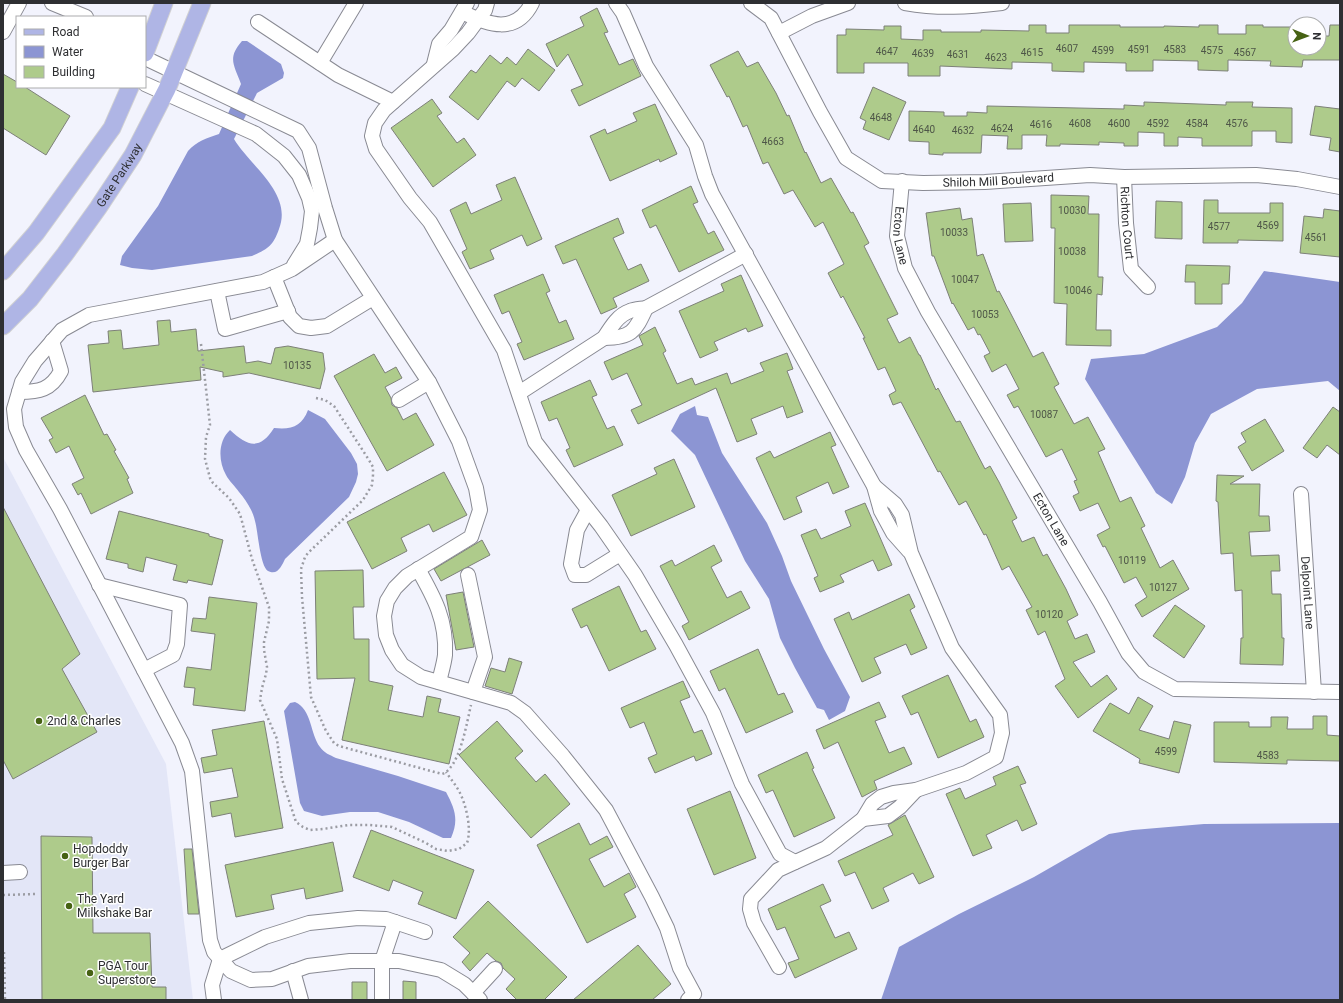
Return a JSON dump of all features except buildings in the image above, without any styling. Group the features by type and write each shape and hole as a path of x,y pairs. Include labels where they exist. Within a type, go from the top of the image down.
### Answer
{"main road":[{"path":"146,50 164,3"},
{"name":"Gate Parkway","path":"3,326 30,299 65,254 133,155 165,93 202,3"},
{"path":"3,271 36,233 112,128 130,88"}],"street":[{"path":"5,26 19,3"},
{"path":"52,3 84,16"},
{"path":"320,63 356,3"},
{"path":"487,3 485,10 468,33 384,110 375,123 372,136 376,149 410,198 430,222 504,350 535,442 588,510 635,575 713,713 742,784 780,854 795,862"},
{"path":"434,64 440,44 465,8 477,20 499,26 511,24 523,16 532,3"},
{"path":"616,3 623,13 646,66 696,145 712,194 874,486 881,511 893,534 911,553 952,648 1000,715 1002,733 996,757 966,774 916,790 894,792 881,797 872,804 863,819 826,848 778,870 751,899 750,909 754,923 779,968"},
{"name":"Shiloh Mill Boulevard","path":"751,3 771,18 846,158 882,181 923,183 985,182 1090,175 1124,177 1256,175 1297,179 1340,187"},
{"path":"779,32 812,16 848,3"},
{"path":"905,3 926,7 963,7 1002,3"},
{"path":"258,22 338,75 393,102"},
{"path":"146,58 298,131 309,148 324,208 335,240 429,382 460,441 476,488 480,510 471,538 407,576 394,588 387,601 384,616 386,635 392,650 402,665 421,677 511,703 525,713 563,756 606,810 652,897 667,928 680,968 694,994 688,1000"},
{"path":"146,84 256,134 284,156 299,174 309,198 312,211 307,244 292,269"},
{"name":"Richton Court","path":"1124,177 1126,223 1131,269 1148,287"},
{"name":"Ecton Lane","path":"902,181 897,236 905,268 928,312 1132,658 1144,672 1175,689 1340,692"},
{"path":"335,240 292,269 263,282 89,314 62,330 35,362 22,382 14,409 16,427 26,450 60,509 182,743 192,771 210,940 214,952 220,959 231,971 251,980 272,979 308,966 350,961 399,961 442,970 464,984 476,996 495,969"},
{"path":"518,393 604,338 622,315 631,310 646,308 746,254"},
{"path":"274,277 290,317 299,326 311,328 328,326 373,298"},
{"path":"217,290 225,329 288,311"},
{"path":"19,392 35,392 48,387 56,380 61,371 52,341"},
{"path":"399,400 429,382"},
{"name":"Delpoint Lane","path":"1301,494 1314,692"},
{"path":"588,510 577,530 571,564 575,575 586,575 620,554"},
{"path":"418,569 434,598 441,617 445,655 439,682"},
{"path":"468,575 485,657 474,692"},
{"path":"99,585 180,605 177,644 173,655 144,670"},
{"path":"863,819 888,816 916,790"},
{"path":"3,873 20,872"},
{"path":"214,1000 212,985 220,959 265,937 308,923 358,918 386,919 425,932"},
{"path":"382,1000 382,961 395,922"},
{"path":"293,971 301,1000"}],"path":[{"path":"201,344 210,425 206,437 205,459 213,483 229,498 240,514 252,559 268,602 269,621 264,650 267,667 260,700 277,739 282,779 296,822 303,828 310,830 349,825 370,825 392,828 436,849 448,851 459,849 467,843 469,830 464,804 459,791 446,772"},
{"path":"316,398 325,400 334,406 369,460 373,475 372,485 362,500 308,552 301,569 302,598 311,697 326,731 336,744 442,774 446,772 453,764 462,741 474,692"},
{"path":"3,894 36,894"},
{"path":"4,952 5,1000"}],"shaded area":[{"path":"3,457 166,764 193,1000 3,1000"}],"water":[{"path":"242,41 247,41 281,64 284,73 283,78 257,93 234,139 268,181 280,204 282,216 279,229 272,243 266,249 252,256 152,270 120,265 122,256 158,206 188,151 206,138 219,134 241,84 234,67 233,57 237,47"},
{"path":"1264,271 1340,282 1340,391 1328,381 1257,389 1211,414 1195,443 1185,477 1172,504 1156,493 1085,379 1091,359 1144,354 1217,327 1242,303"},
{"path":"695,406 697,415 708,417 722,453 767,523 782,556 791,581 824,649 850,697 845,711 829,720 824,710 817,708 795,668 780,638 769,599 745,561 695,455 671,431 680,414"},
{"path":"308,410 325,419 351,453 357,464 358,474 349,497 285,559 277,571 271,572 265,568 263,562 255,521 251,510 244,498 227,477 223,469 220,451 221,445 230,430 236,436 248,443 259,443 269,435 274,428 296,426 303,420"},
{"path":"295,702 301,705 305,710 317,742 327,754 446,792 454,809 455,815 455,826 451,838 443,838 409,822 378,812 350,812 322,816 304,811 300,803 284,711 290,703"},
{"path":"1340,823 1340,1000 881,1000 899,947 959,914 1034,877 1109,834 1133,830 1204,824"}],"place":[{"name":"2nd & Charles","path":"39,721"},
{"name":"Hopdoddy Burger Bar","path":"65,856"},
{"name":"The Yard Milkshake Bar","path":"69,906"},
{"name":"PGA Tour Superstore","path":"90,973"}]}
